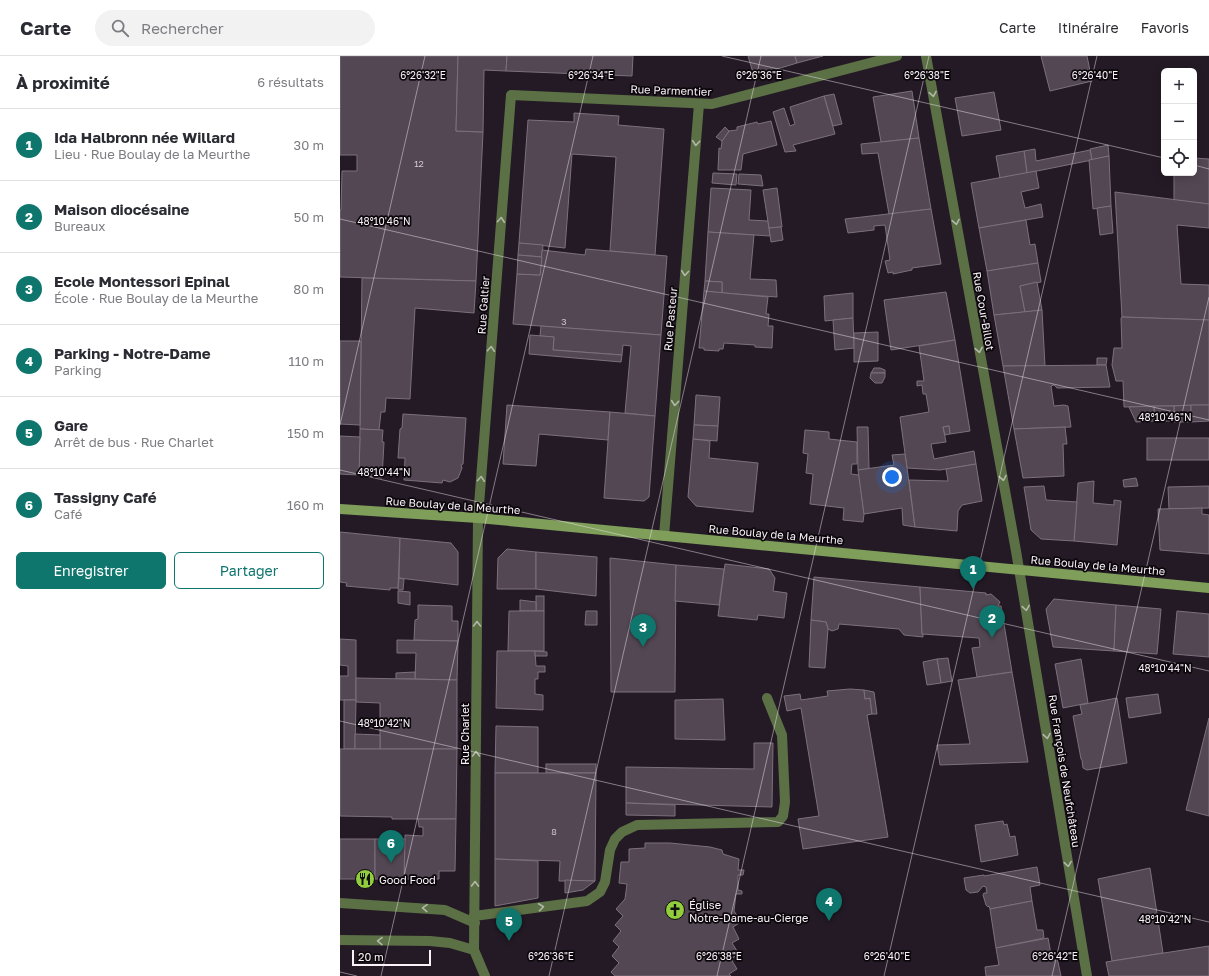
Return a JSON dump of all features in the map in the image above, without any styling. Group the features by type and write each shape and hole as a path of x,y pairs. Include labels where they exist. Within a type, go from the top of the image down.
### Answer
{"main road":[{"name":"Rue Boulay de la Meurthe","path":"340,509 478,518 1209,588"}],"street":[{"name":"Rue Parmentier","path":"511,95 712,104 897,56"},
{"name":"Rue Cour-Billot","path":"926,56 1019,569"},
{"name":"Rue Galtier","path":"478,518 511,95"},
{"name":"Rue Pasteur","path":"664,536 699,104"},
{"name":"Rue Charlet","path":"474,950 478,518"},
{"name":"Rue François de Neufchâteau","path":"1019,569 1087,976"},
{"path":"340,903 445,910 475,920 587,901 600,892 605,882 610,850 615,839 622,832 637,826 778,822 784,816 785,802 782,735 768,698"},
{"path":"340,940 430,941 450,943 474,950 485,976"}],"building":[{"path":"340,56 458,56 456,131 483,132 476,281 340,277 340,210 342,171 357,171 357,155 340,155"},
{"path":"458,56 507,56 506,71 484,70 483,132 456,131"},
{"path":"507,56 633,56 632,76 506,71"},
{"path":"748,56 795,56 797,63 754,76"},
{"path":"795,56 823,56 797,63"},
{"path":"1041,56 1087,56 1092,81 1050,91"},
{"path":"912,91 919,138 881,142 873,97"},
{"path":"994,92 1001,130 962,136 955,98"},
{"path":"834,94 842,124 833,126 824,96"},
{"path":"824,96 835,134 793,145 796,151 785,152 773,112 784,108 790,126 795,124 790,107"},
{"path":"574,113 619,116 618,125 664,129 655,255 610,251 616,157 572,154 565,248 519,243 528,120 574,122"},
{"path":"771,121 777,145 743,154 741,170 718,170 719,148 721,149 722,141 729,131 737,130 737,127 757,122 758,124"},
{"path":"725,127 729,131 722,141 716,137"},
{"path":"919,138 931,209 889,214 878,153 862,154 861,144"},
{"path":"1108,145 1109,156 1092,160 1090,149"},
{"path":"1035,149 1036,161 1090,150 1092,160 1027,173 1024,151"},
{"path":"1024,151 1027,173 1000,178 996,156"},
{"path":"1109,156 1111,206 1093,209 1089,160"},
{"path":"1197,158 1209,159 1209,204 1174,200 1174,176 1197,176"},
{"path":"1036,171 1039,188 1021,192 1025,208 1041,204 1043,217 979,228 971,183"},
{"path":"713,173 737,174 736,185 712,183"},
{"path":"739,174 761,175 763,186 738,184"},
{"path":"711,188 751,190 749,220 768,221 770,236 708,232"},
{"path":"777,188 782,227 769,228 763,190"},
{"path":"1115,192 1209,204 1209,228 1177,225 1181,284 1209,285 1209,320 1122,317"},
{"path":"1111,206 1113,233 1100,235 1097,208"},
{"path":"931,209 941,264 912,268 912,270 893,274 893,272 888,273 885,261 890,260 885,225 874,226 874,230 848,233 845,219"},
{"path":"1026,220 1030,245 1035,244 1038,263 987,271 979,228"},
{"path":"781,227 783,240 771,242 769,228"},
{"path":"708,232 754,235 750,279 776,280 777,297 722,293 722,282 705,281"},
{"path":"519,243 543,245 542,257 518,255"},
{"path":"586,249 667,256 661,335 513,324 517,274 540,275 542,250 585,255"},
{"path":"518,255 542,257 540,275 517,274"},
{"path":"1038,263 1041,282 1020,286 1025,312 994,315 987,271"},
{"path":"362,278 476,281 474,313 415,308 410,399 386,398 385,412 381,412 379,430 360,429"},
{"path":"705,281 722,282 722,293 704,291"},
{"path":"1037,282 1042,310 1025,312 1020,286"},
{"path":"704,291 768,297 766,314 769,314 768,326 773,326 772,348 755,347 755,345 724,343 723,349 719,349 719,351 704,350 704,348 699,348"},
{"path":"946,292 955,340 891,350 884,300"},
{"path":"853,293 853,318 825,321 824,296"},
{"path":"1042,310 1045,366 1003,366 994,315"},
{"path":"1122,317 1209,320 1209,405 1124,407 1123,381 1116,381 1112,365 1114,348 1122,348"},
{"path":"853,318 854,348 835,350 833,320"},
{"path":"541,326 661,335 655,416 625,413 631,346 623,345 622,355 553,350 554,337 540,336"},
{"path":"878,332 878,361 854,362 854,333"},
{"path":"530,335 554,337 553,350 622,355 621,362 529,354"},
{"path":"955,340 970,431 950,434 949,426 943,427 946,442 931,444 934,459 974,451 976,464 940,470 907,468 900,417 929,412 926,394 923,394 922,385 917,386 917,381 924,381 919,346"},
{"path":"340,341 361,341 360,425 340,424"},
{"path":"1097,358 1107,358 1106,365 1097,365"},
{"path":"1106,365 1110,387 1057,388 1054,385 1051,386 1054,406 1068,406 1071,427 1014,429 1003,366"},
{"path":"874,368 885,370 885,373 871,373"},
{"path":"871,373 885,373 882,383 875,383 870,378"},
{"path":"696,395 720,397 718,426 694,425"},
{"path":"507,405 610,412 608,440 539,434 536,466 503,464"},
{"path":"1191,405 1191,422 1174,422 1174,406"},
{"path":"1191,405 1209,405 1209,421 1191,422"},
{"path":"1154,406 1174,406 1174,421 1154,421"},
{"path":"1154,406 1154,421 1136,422 1129,407"},
{"path":"610,412 655,416 649,497 644,501 604,498"},
{"path":"403,414 466,418 463,464 461,465 462,468 458,478 450,482 443,480 442,483 404,480 405,458 398,458 400,429 402,428"},
{"path":"694,425 718,426 717,441 693,439"},
{"path":"949,426 950,434 945,435 943,427"},
{"path":"857,427 868,427 869,469 858,470"},
{"path":"1065,427 1067,444 1063,444 1064,476 1023,478 1014,429"},
{"path":"360,429 383,430 382,442 384,442 382,478 359,475"},
{"path":"805,430 829,432 829,439 857,442 857,464 852,464 851,474 859,475 864,514 863,522 843,520 844,508 810,504 813,474 806,473 808,454 803,453"},
{"path":"340,436 360,437 359,475 340,474"},
{"path":"1147,438 1209,438 1209,460 1147,460"},
{"path":"693,439 710,441 709,458 758,463 753,512 696,506 688,497"},
{"path":"905,454 915,527 903,525 902,508 864,514 858,470 894,465 892,455"},
{"path":"976,464 982,501 962,505 958,511 957,531 915,527 909,480 948,481 946,469"},
{"path":"1136,478 1138,486 1124,487 1123,480"},
{"path":"1094,481 1093,503 1114,505 1114,500 1121,501 1117,545 1074,541 1078,483"},
{"path":"1044,486 1046,500 1077,502 1074,541 1041,539 1031,530 1024,487"},
{"path":"1209,486 1209,508 1169,509 1168,487"},
{"path":"1202,508 1202,514 1209,515 1209,554 1160,550 1158,509"},
{"path":"340,532 400,538 398,588 390,588 390,590 346,586 347,583 340,582"},
{"path":"400,538 451,543 458,552 458,585 399,578"},
{"path":"507,549 536,552 536,589 497,589 498,558"},
{"path":"536,552 597,557 596,596 536,589"},
{"path":"610,558 676,565 675,692 611,692"},
{"path":"725,564 769,569 775,578 773,591 787,593 784,618 758,615 757,620 718,616"},
{"path":"676,565 724,569 719,605 675,601"},
{"path":"814,577 920,587 923,637 904,635 899,629 839,624 838,629 832,631 828,629 826,622 811,620"},
{"path":"399,578 404,579 403,590 398,590"},
{"path":"920,587 986,593 986,595 991,594 1000,602 998,606 1001,606 1012,672 977,677 972,648 980,647 979,638 922,634"},
{"path":"398,591 410,592 410,605 398,603"},
{"path":"536,596 544,596 544,611 536,611"},
{"path":"1054,599 1116,605 1114,651 1053,647 1046,609"},
{"path":"520,600 536,602 536,611 520,611"},
{"path":"418,605 452,606 452,621 458,621 458,641 414,640 415,620 418,619"},
{"path":"1116,605 1161,609 1157,654 1114,651"},
{"path":"509,611 544,611 544,651 508,651"},
{"path":"586,611 597,611 597,625 585,625"},
{"path":"1177,611 1209,614 1209,657 1173,654"},
{"path":"811,620 826,622 828,629 825,668 809,667"},
{"path":"340,639 356,640 356,700 340,700 340,676 348,676 348,666 340,665"},
{"path":"397,640 458,641 457,680 415,679 416,653 397,653"},
{"path":"497,651 535,651 536,666 545,666 545,672 538,672 538,679 535,679 535,694 543,695 543,710 496,708"},
{"path":"535,651 547,652 547,656 535,656"},
{"path":"948,658 952,681 941,683 937,659"},
{"path":"937,659 941,683 927,685 923,662"},
{"path":"1081,659 1088,703 1063,708 1055,664"},
{"path":"415,672 415,679 396,679 396,673"},
{"path":"1012,672 1028,762 940,765 937,745 970,744 958,680"},
{"path":"356,678 457,680 457,749 380,749 380,703 356,702"},
{"path":"850,689 864,690 865,699 870,698 872,714 867,715 888,837 803,849 798,819 819,816 801,708 787,711 784,696 800,694 801,700 828,696 827,691"},
{"path":"864,690 874,692 877,714 872,714 870,698 865,699"},
{"path":"1158,694 1161,713 1129,718 1126,698"},
{"path":"1117,698 1127,763 1087,770 1083,768 1073,716 1082,714 1080,705"},
{"path":"723,699 725,740 675,739 675,700"},
{"path":"344,700 356,700 355,749 344,749"},
{"path":"1209,718 1209,816 1186,810"},
{"path":"496,726 538,727 538,773 495,773"},
{"path":"355,734 380,735 380,749 355,749"},
{"path":"754,743 773,743 772,807 626,803 626,767 754,769"},
{"path":"340,749 457,749 456,819 392,819 392,817 340,816"},
{"path":"546,764 596,764 596,773 546,773"},
{"path":"495,773 596,773 595,881 559,881 560,861 495,859"},
{"path":"626,803 675,805 675,816 626,815"},
{"path":"418,819 456,819 455,871 439,871 439,879 404,879 405,835 423,836 423,827 419,827"},
{"path":"1003,821 1004,825 1007,824 1010,837 1015,836 1018,855 981,862 975,825"},
{"path":"340,839 375,839 375,879 340,879"},
{"path":"375,839 405,839 404,879 375,879"},
{"name":"Église Notre-Dame-au-Cierge","path":"645,843 670,843 710,847 722,850 723,854 739,859 738,870 744,870 743,875 738,875 738,890 742,891 742,894 736,894 734,911 741,922 733,927 739,939 732,943 739,954 731,959 737,969 729,974 731,976 615,976 611,972 619,963 612,956 619,947 613,941 621,931 615,925 623,916 616,909 625,899 627,884 619,883 621,862 629,862 629,849 645,848"},
{"path":"495,859 538,861 538,898 495,906"},
{"path":"1037,867 1040,885 1030,887 1032,901 990,909 989,906 988,907 986,905 983,895 984,893 987,893 986,887 983,886 978,892 970,893 966,890 964,878"},
{"path":"1150,868 1163,953 1112,961 1098,879"},
{"path":"565,880 595,881 583,890 565,893"},
{"path":"1032,901 1037,930 1043,930 1044,938 996,948 990,909"},
{"path":"1048,938 1051,954 1056,953 1061,976 986,976 985,967 999,965 996,948"},
{"path":"1209,946 1209,976 1109,976 1106,962"}],"place":[{"name":"Ida Halbronn née Willard","path":"973,589"},
{"name":"Maison diocésaine","path":"992,638"},
{"name":"Ecole Montessori Epinal","path":"643,647"},
{"name":"Tassigny Café","path":"391,863"},
{"name":"Good Food","path":"365,879"},
{"name":"Église Notre-Dame-au-Cierge","path":"675,910"},
{"name":"Parking - Notre-Dame","path":"829,921"},
{"name":"Gare","path":"509,941"}]}
